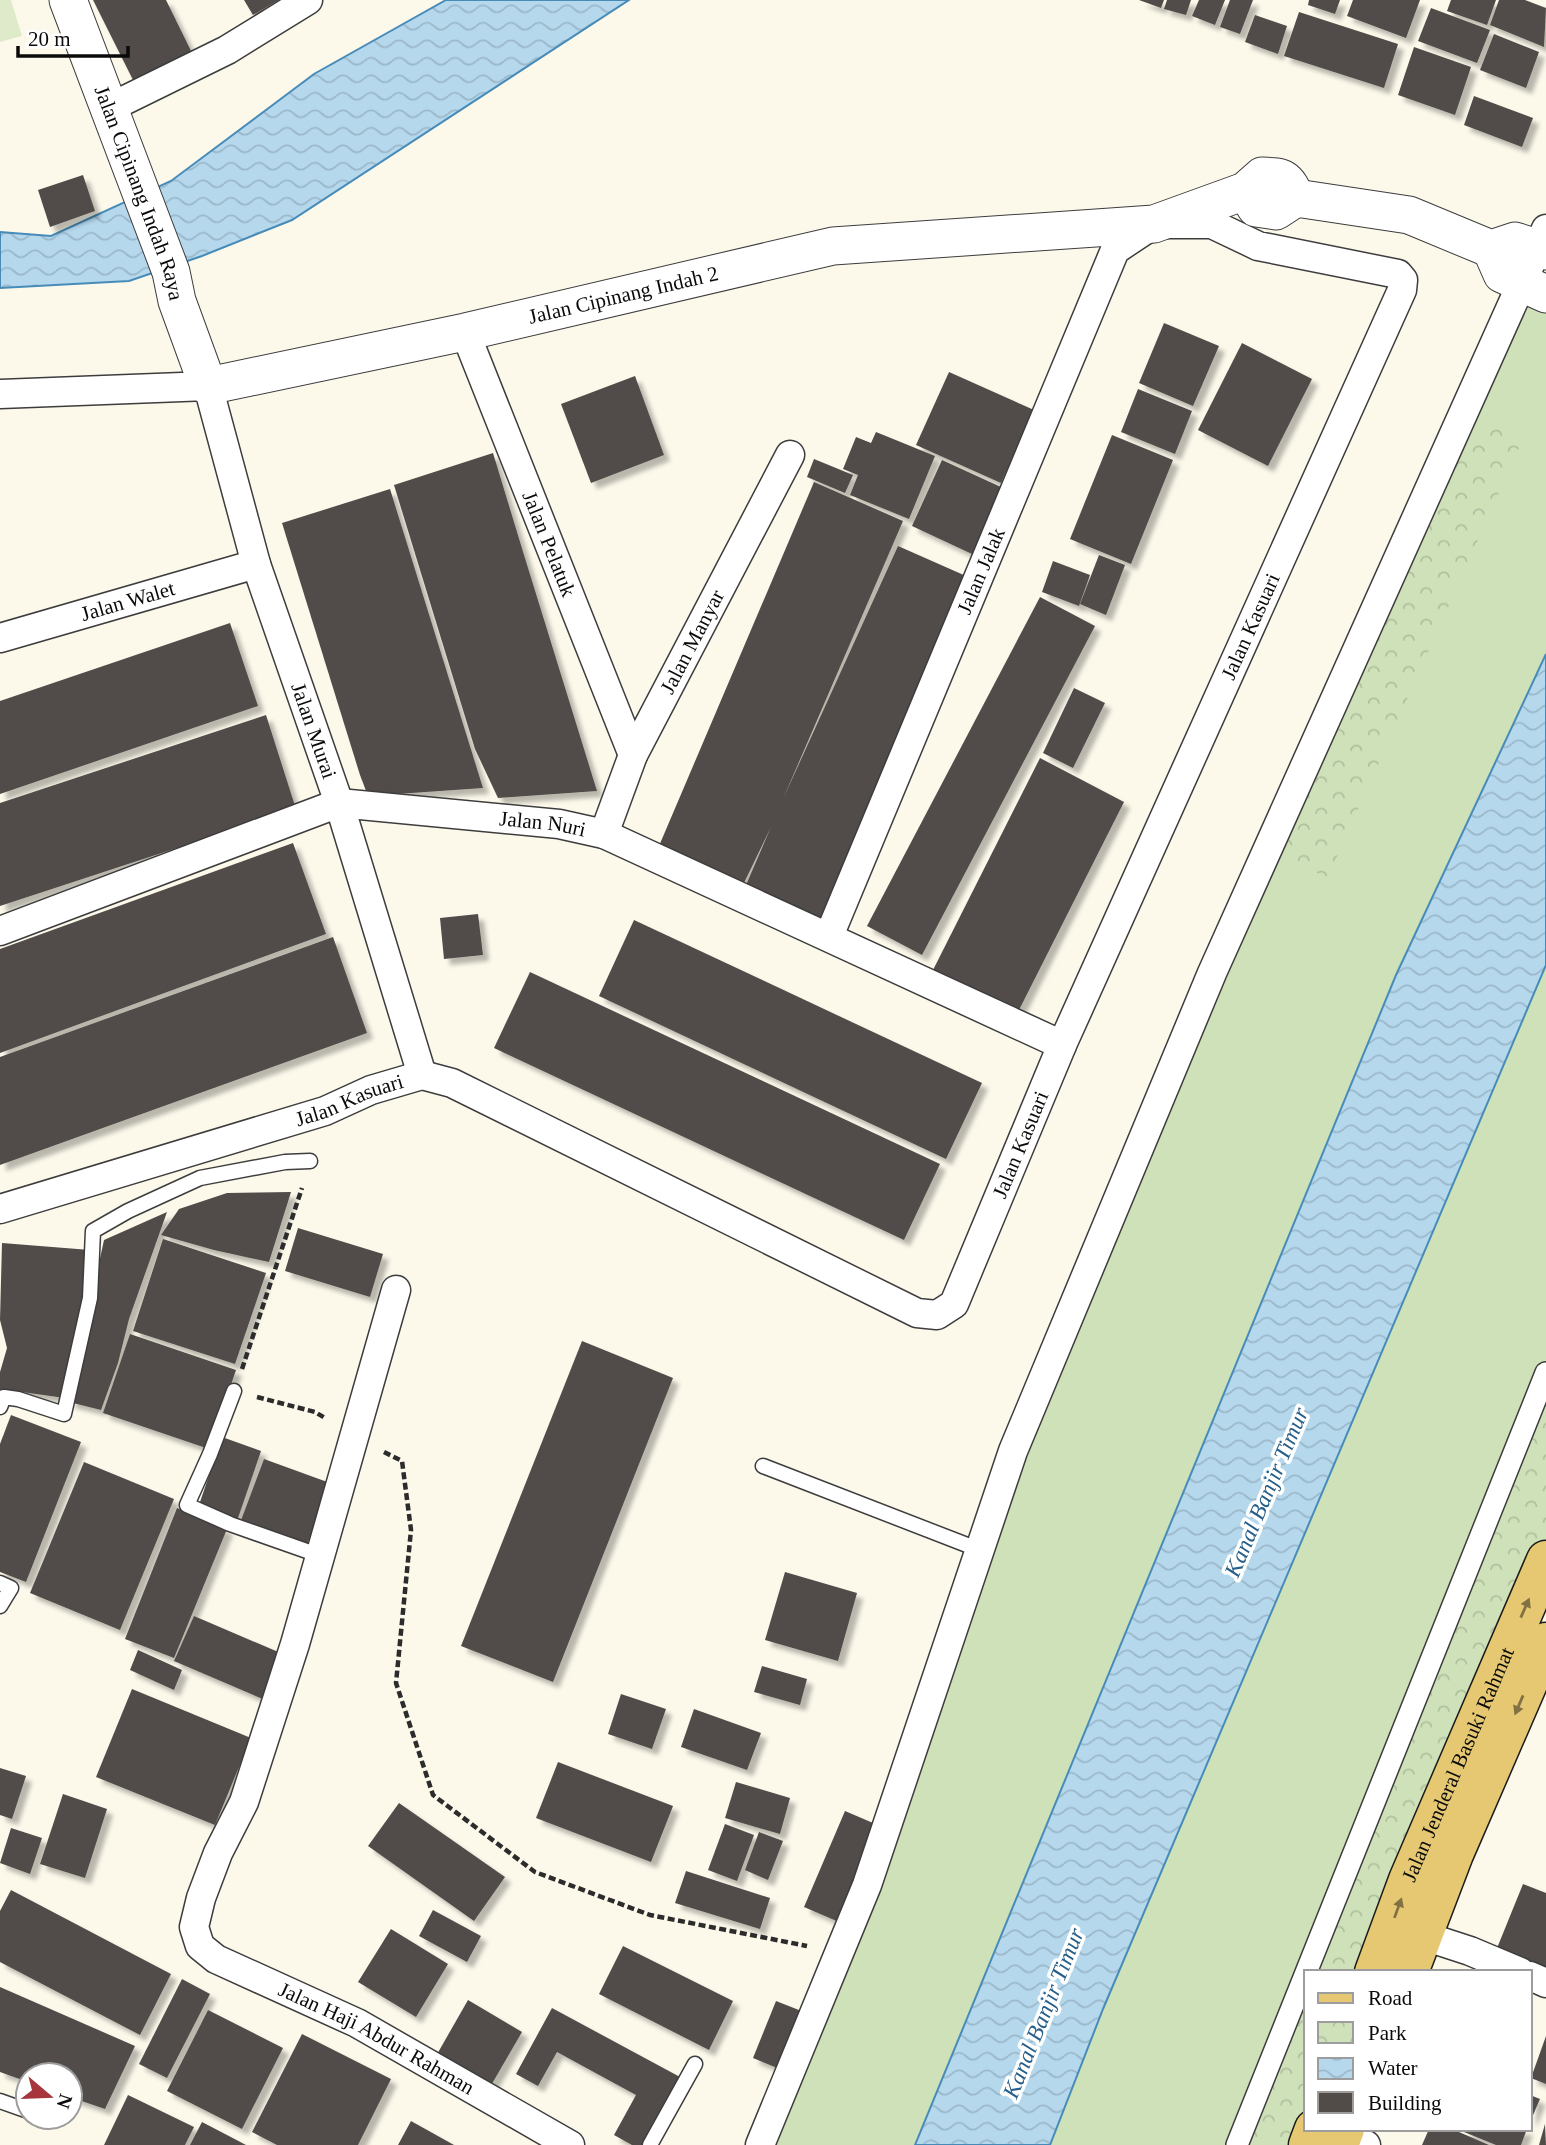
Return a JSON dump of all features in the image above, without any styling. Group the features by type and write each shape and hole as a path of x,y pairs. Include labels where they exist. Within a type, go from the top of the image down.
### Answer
{"main road":[{"name":"Jalan Jenderal Basuki Rahmat","path":"1375,1970 1408,1880 1546,1560"},
{"name":"Jalan Jenderal Basuki Rahmat","path":"1410,1970 1454,1854 1546,1642"}],"street":[{"name":"Jalan Cipinang Indah Raya","path":"68,0 170,272 177,301 208,386"},
{"path":"109,108 227,50 308,0"},
{"name":"Jalan Cipinang Indah 2","path":"0,394 208,386 465,332 833,246 1154,224 1245,191 1256,208 1276,211 1296,198 1409,215 1491,249"},
{"name":"Jalan Jalak","path":"829,936 1115,250 1154,224"},
{"name":"Jalan Kasuari","path":"0,1209 324,1111 371,1090 422,1075 452,1083 917,1314 937,1315 954,1304 1062,1045 1402,290 1403,280 1398,274 1258,246 1212,224 1154,224"},
{"path":"760,2145 867,1885 1013,1451 1212,973 1534,289 1543,243 1514,241 1491,249 1502,274 1534,289"},
{"name":"Jalan Pelatuk","path":"465,332 633,755"},
{"name":"Jalan Murai","path":"208,386 257,564 339,803 422,1075"},
{"name":"Jalan Manyar","path":"604,834 633,755 790,455"},
{"name":"Jalan Walet","path":"0,638 257,564"},
{"name":"Jalan Nuri","path":"0,930 339,803 559,824 604,834 1062,1045"},
{"path":"321,1556 396,1290"},
{"path":"1307,1970 1546,1373"},
{"name":"Jalan Haji Abdur Rahman","path":"321,1556 244,1802 208,1877 194,1927 200,1946 216,1959 357,2023 570,2145"},
{"path":"1424,1936 1515,1970"},
{"path":"1237,2145 1304,1978"}],"lane":[{"path":"0,1407 4,1397 64,1414 90,1298 93,1231 128,1211 200,1178 310,1161"},
{"path":"234,1391 187,1505 230,1524 321,1556"},
{"path":"763,1466 980,1550"},
{"path":"0,1583 11,1588 0,1606"},
{"path":"650,2145 695,2064"}],"path":[{"path":"310,1161 281,1256 234,1391 315,1412 354,1437 402,1461 411,1530 396,1683 433,1795 535,1872 650,1915 839,1953"}],"green space":[{"path":"0,0 11,0 22,36 0,42"},
{"path":"1521,284 1546,294 1546,1376 1309,1970 1304,1970 1304,1982 1239,2145 765,2145 980,1550"},
{"path":"1472,416 1523,439 1328,877 1277,858"},
{"path":"1546,1373 1546,1560 1408,1880 1375,1970 1307,1970"},
{"path":"1304,1978 1304,2131 1313,2131 1308,2145 1237,2145"}],"water":[{"path":"446,0 629,0 292,220 202,256 129,281 0,288 0,232 51,236 171,181 314,74"},
{"name":"Kanal Banjir Timur","path":"1546,654 1546,965 1103,2009 1050,2145 915,2145 1396,975"}],"building":[{"path":"93,0 166,0 196,61 138,90"},
{"path":"244,0 279,0 253,15"},
{"path":"1139,0 1164,0 1161,8"},
{"path":"1167,0 1191,0 1186,15 1164,9"},
{"path":"1199,0 1225,0 1215,25 1192,16"},
{"path":"1230,0 1253,0 1240,34 1220,27"},
{"path":"1309,0 1340,0 1335,14 1308,5"},
{"path":"1353,0 1420,0 1406,38 1347,16"},
{"path":"1451,0 1496,0 1487,25 1447,11"},
{"path":"1499,0 1525,0 1546,8 1544,47 1490,25"},
{"path":"1431,8 1490,30 1477,63 1418,41"},
{"path":"1299,12 1398,44 1384,88 1284,56"},
{"path":"1255,15 1287,26 1278,54 1245,42"},
{"path":"1494,34 1539,52 1526,88 1480,70"},
{"path":"1414,47 1471,67 1455,115 1398,95"},
{"path":"1474,96 1533,118 1522,147 1464,125"},
{"path":"83,175 95,211 50,227 38,190"},
{"path":"1164,323 1219,346 1193,406 1139,383"},
{"path":"1242,343 1312,379 1268,466 1198,430"},
{"path":"949,372 1034,410 1001,483 916,445"},
{"path":"635,376 664,455 591,483 561,404"},
{"path":"1138,389 1192,411 1175,454 1121,432"},
{"path":"876,432 935,456 909,519 850,495 858,475 843,469 856,437 871,443"},
{"path":"1112,435 1173,460 1131,564 1070,539"},
{"path":"493,453 597,791 498,798 475,749 394,485"},
{"path":"814,459 853,475 845,493 807,477"},
{"path":"942,460 1003,488 972,554 912,526"},
{"path":"814,482 903,521 783,799 898,546 975,580 820,925 743,892 771,827 742,887 656,853"},
{"path":"390,489 483,788 368,796 360,775 282,523"},
{"path":"1099,555 1125,565 1106,615 1080,604"},
{"path":"1053,561 1090,575 1079,606 1042,592"},
{"path":"1040,597 1095,626 922,955 867,926"},
{"path":"230,623 258,706 0,794 0,701"},
{"path":"1074,688 1105,703 1073,768 1043,753"},
{"path":"266,715 296,809 0,906 0,803"},
{"path":"1040,758 1124,802 1018,1012 933,970"},
{"path":"293,843 326,934 0,1053 0,949"},
{"path":"478,914 483,955 444,959 440,918"},
{"path":"634,920 982,1083 946,1159 599,996"},
{"path":"333,937 367,1033 0,1165 0,1057"},
{"path":"530,972 940,1164 904,1240 494,1048"},
{"path":"291,1192 269,1262 161,1235 179,1209 227,1193"},
{"path":"167,1212 129,1319 118,1363 101,1410 69,1402 104,1240"},
{"path":"298,1228 383,1254 370,1297 285,1271"},
{"path":"163,1239 266,1273 235,1364 133,1331"},
{"path":"2,1243 90,1250 84,1315 65,1398 0,1389 0,1372 7,1348 0,1320"},
{"path":"130,1334 236,1370 209,1449 103,1413"},
{"path":"582,1341 673,1378 553,1682 461,1646"},
{"path":"11,1415 81,1442 26,1582 0,1572 0,1444"},
{"path":"222,1437 261,1451 237,1521 198,1508"},
{"path":"264,1459 330,1483 306,1547 240,1523"},
{"path":"84,1462 174,1499 120,1630 30,1593"},
{"path":"177,1508 227,1529 174,1658 125,1639"},
{"path":"785,1572 857,1593 838,1661 765,1640"},
{"path":"194,1616 290,1657 272,1703 174,1661"},
{"path":"138,1650 182,1670 174,1690 130,1670"},
{"path":"762,1666 807,1679 800,1705 754,1692"},
{"path":"132,1689 251,1738 215,1825 96,1777"},
{"path":"621,1694 666,1709 652,1749 608,1734"},
{"path":"694,1709 761,1733 747,1770 681,1747"},
{"path":"558,1762 673,1806 651,1862 536,1818"},
{"path":"0,1768 26,1776 12,1819 0,1815"},
{"path":"736,1782 790,1798 780,1834 725,1818"},
{"path":"63,1794 107,1809 85,1878 40,1864"},
{"path":"399,1803 505,1877 474,1921 368,1846"},
{"path":"845,1811 880,1826 839,1922 804,1907"},
{"path":"725,1824 754,1835 737,1881 708,1870"},
{"path":"11,1828 42,1838 30,1874 0,1863"},
{"path":"759,1832 783,1841 768,1880 745,1870"},
{"path":"686,1871 770,1898 760,1929 675,1903"},
{"path":"1523,1884 1546,1893 1546,1979 1532,1973 1532,1970 1523,1970 1493,1958"},
{"path":"11,1890 171,1974 140,2035 0,1962 0,1911"},
{"path":"433,1910 481,1936 467,1962 419,1936"},
{"path":"391,1929 448,1964 416,2017 358,1982"},
{"path":"623,1946 733,2001 709,2050 599,1994"},
{"path":"182,1979 210,1994 167,2078 139,2064"},
{"path":"0,1987 135,2046 105,2109 84,2102 84,2061 14,2061 14,2077 0,2072"},
{"path":"468,2000 522,2032 486,2094 432,2063"},
{"path":"776,2001 804,2012 782,2070 753,2058"},
{"path":"552,2008 680,2077 644,2145 632,2145 614,2135 636,2095 557,2052 538,2086 516,2074"},
{"path":"208,2010 283,2048 242,2129 167,2091"},
{"path":"302,2034 391,2079 358,2145 277,2145 252,2132"},
{"path":"1546,2036 1546,2084 1532,2078"},
{"path":"128,2095 194,2127 185,2145 104,2145"},
{"path":"1532,2096 1540,2099 1532,2117"},
{"path":"411,2121 454,2145 398,2145"},
{"path":"202,2122 225,2134 246,2145 190,2145"},
{"path":"1545,2124 1546,2145 1539,2145"},
{"path":"1428,2131 1457,2131 1489,2145 1422,2145"},
{"path":"1526,2131 1521,2145 1496,2145 1464,2132"}]}
